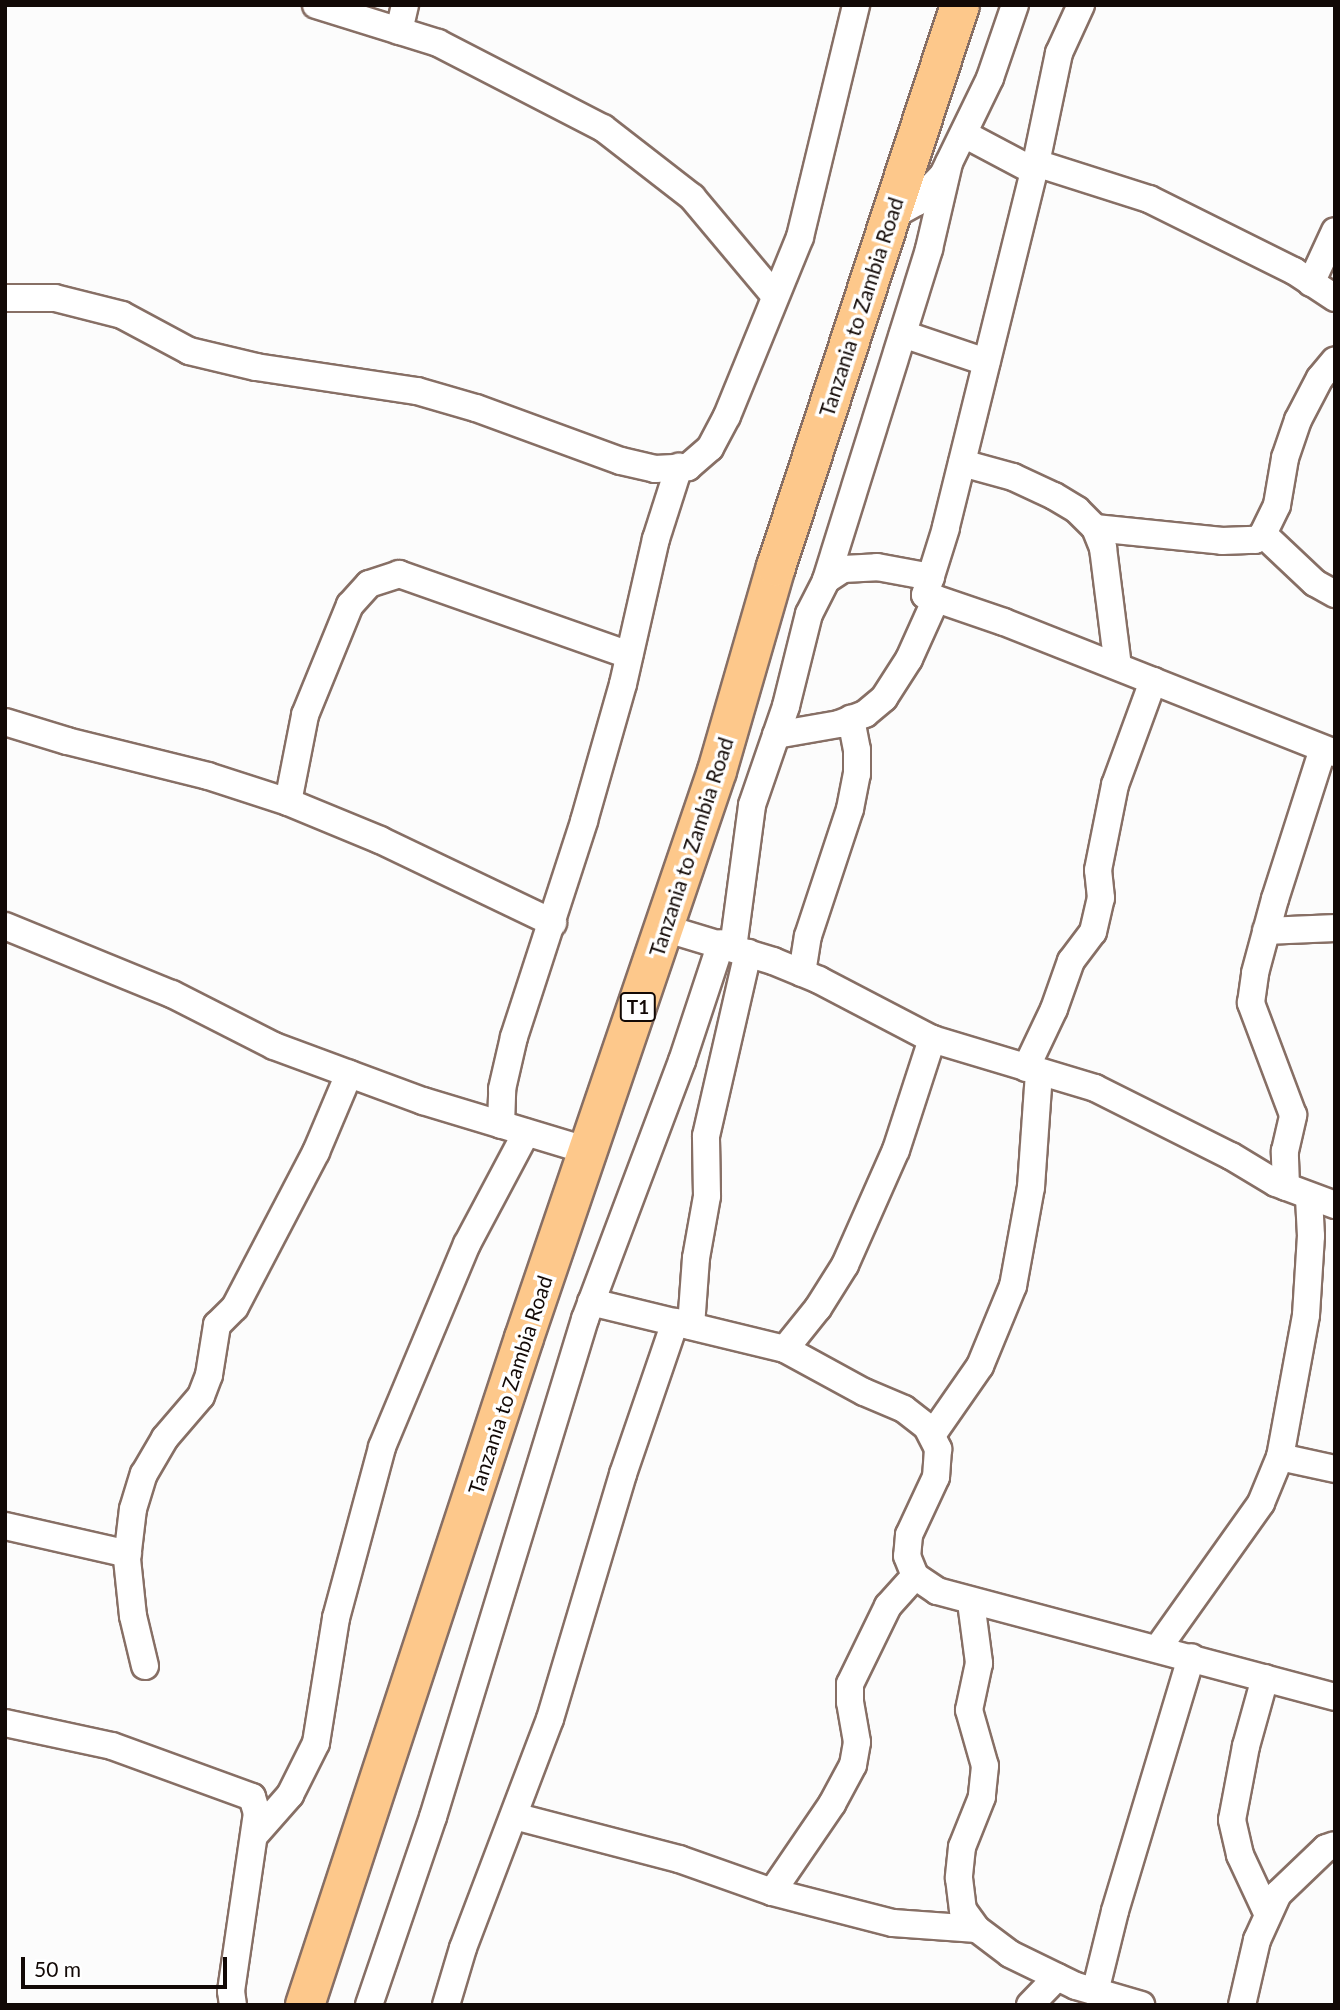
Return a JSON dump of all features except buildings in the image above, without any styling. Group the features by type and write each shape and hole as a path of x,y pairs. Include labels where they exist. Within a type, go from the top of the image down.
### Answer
{"highway":[{"name":"Tanzania to Zambia Road","path":"305,2005 717,771 776,567 960,5"}],"street":[{"path":"316,5 402,18 438,43 603,128 692,197 775,296"},
{"path":"5,298 55,298 122,315 189,351 256,367 417,391 476,408 621,461 654,469 688,467 710,448 727,416 800,237 856,5"},
{"path":"891,217 929,192 949,163 990,78 1015,5"},
{"path":"776,734 866,714 884,698 909,659 933,588 1035,167 1059,53 1081,5"},
{"path":"964,134 1035,167 1149,199 1335,298"},
{"path":"446,2005 463,1948 550,1719 624,1474 683,1324 707,1196 706,1136 752,805 776,734 809,614 826,580 903,334 929,249 949,163"},
{"path":"1311,283 1335,231"},
{"path":"903,334 986,362"},
{"path":"1095,528 1222,541 1255,540 1263,534 1277,505 1285,458 1298,420 1320,378 1335,360"},
{"path":"962,463 1013,477 1054,496 1077,510 1095,528 1103,548 1118,666"},
{"path":"254,1836 290,1795 316,1742 336,1618 382,1447 513,1129 502,1089 514,1037 553,923 629,654 656,539 679,467"},
{"path":"1263,534 1315,583 1335,594"},
{"path":"826,580 843,569 877,567 1329,751 1266,931 1255,973 1251,1003 1269,1044 1282,1088 1290,1099 1293,1115 1285,1151 1311,1236 1306,1315 1280,1457 1261,1503 1158,1648"},
{"path":"288,802 304,715 350,605 369,584 399,574 629,654"},
{"path":"932,1435 980,1366 1013,1286 1031,1187 1032,1070 1071,961 1093,932 1101,898 1098,870 1115,785 1153,681"},
{"path":"802,973 808,936 850,809 857,774 857,750 852,719"},
{"path":"5,722 67,741 208,776 288,802 380,840 553,923"},
{"path":"5,926 172,994 274,1046 513,1129 589,1151"},
{"path":"664,928 734,948 802,973 932,1039 1095,1088 1145,1111 1297,1192 1335,1205"},
{"path":"1266,931 1335,929"},
{"path":"369,2005 433,1817 591,1302 682,1060 734,948"},
{"path":"785,1349 818,1308 845,1265 897,1150 932,1039"},
{"path":"145,1666 133,1616 128,1553 133,1509 144,1474 165,1438 201,1396 209,1375 217,1325 235,1307 316,1152 349,1074"},
{"path":"591,1302 785,1349 864,1392 904,1409 927,1427 938,1449 936,1477 909,1535 907,1556 915,1576 937,1591 1335,1697"},
{"path":"1280,1457 1335,1468"},
{"path":"5,1526 128,1553"},
{"path":"772,1892 832,1804 853,1765 857,1742 850,1702 850,1684 888,1606 915,1576"},
{"path":"971,1602 979,1664 969,1710 985,1766 982,1797 962,1847 959,1878 963,1910 977,1929 1010,1954 1095,1992 1141,2005"},
{"path":"1095,1992 1115,1911 1192,1657"},
{"path":"1265,1678 1246,1746 1232,1820 1240,1855 1268,1915"},
{"path":"5,1723 112,1746 252,1797 257,1813 231,1991 233,2005"},
{"path":"514,1815 679,1859 772,1892 893,1923 977,1929"},
{"path":"1242,2005 1257,1940 1278,1894 1326,1848 1335,1845"},
{"path":"1030,2005 1057,1977"}]}
